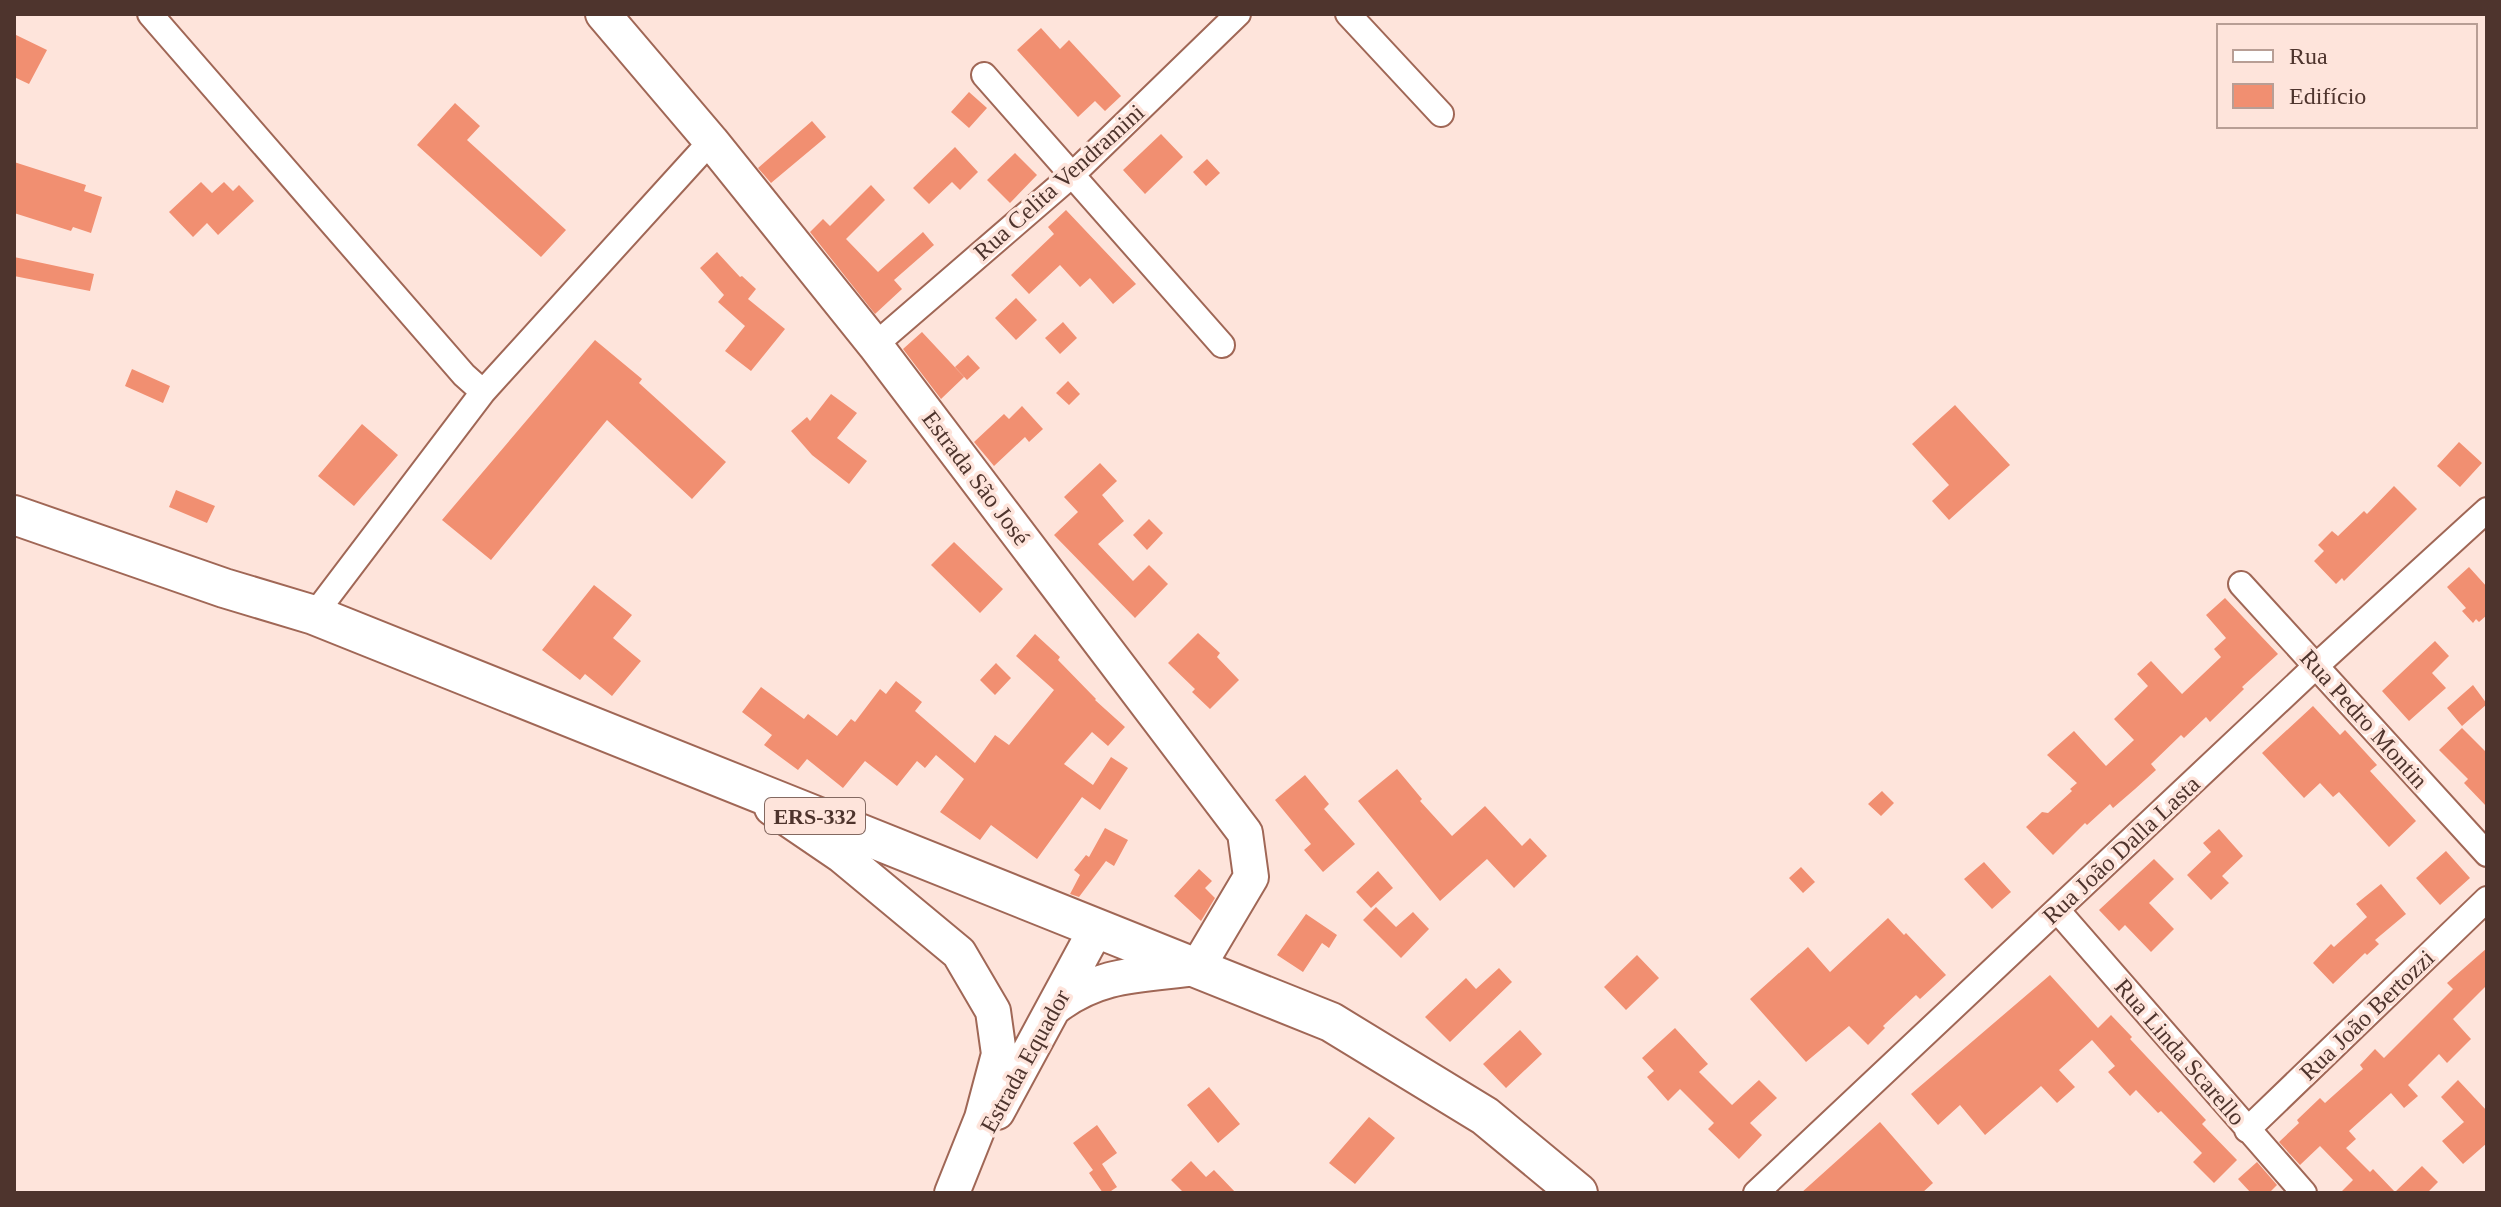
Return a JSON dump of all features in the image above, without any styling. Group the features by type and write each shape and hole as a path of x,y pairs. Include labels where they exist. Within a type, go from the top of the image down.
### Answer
{"main road":[{"name":"ERS-332","path":"14,515 224,588 314,615 1331,1022 1485,1116 1578,1193"}],"street":[{"path":"150,14 464,375 483,392"},
{"name":"Estrada São José","path":"603,14 711,141 875,345 1245,833 1251,877 1197,968"},
{"name":"Rua Celita Vendramini","path":"875,345 1072,175 1238,14"},
{"path":"1348,14 1441,114"},
{"path":"984,75 1222,345"},
{"path":"314,615 483,392 711,141"},
{"name":"Rua João Dalla Lasta","path":"1756,1193 2316,666 2487,510"},
{"name":"Rua Pedro Montin","path":"2241,584 2487,854"},
{"path":"742,787 841,855 959,953 993,1011 999,1054 982,1118 952,1193"},
{"name":"Rua João Bertozzi","path":"2247,1130 2487,899"},
{"name":"Rua Linda Scarello","path":"2057,910 2304,1193"},
{"name":"Estrada Equador","path":"952,1193 1096,929"},
{"path":"1055,1007 1088,986 1116,977 1197,968"}],"building":[{"path":"1041,28 1060,49 1069,40 1121,96 1105,111 1095,101 1078,117 1017,50"},
{"path":"14,34 47,50 29,84 14,77"},
{"path":"969,92 987,108 969,128 951,112"},
{"path":"455,103 480,126 467,140 566,230 541,257 417,145"},
{"path":"812,121 826,137 771,183 758,168"},
{"path":"1161,134 1183,157 1145,194 1123,170"},
{"path":"955,147 978,172 960,190 952,182 929,204 913,188"},
{"path":"1015,153 1037,175 1010,203 987,180"},
{"path":"1207,159 1220,173 1206,186 1193,172"},
{"path":"14,162 86,185 84,191 102,197 91,233 73,227 71,231 14,213"},
{"path":"201,182 212,193 224,182 233,191 239,185 254,201 218,235 207,223 193,237 169,212"},
{"path":"871,185 885,200 846,239 878,272 923,232 934,245 894,280 902,289 875,314 810,232 823,219 830,226"},
{"path":"1066,210 1136,284 1113,304 1090,278 1080,287 1060,265 1029,294 1011,275 1054,234 1048,227"},
{"path":"717,252 756,289 748,299 785,329 751,371 725,351 745,326 718,302 724,295 700,268"},
{"path":"14,257 94,274 90,291 14,276"},
{"path":"1016,298 1037,320 1016,340 995,318"},
{"path":"1063,322 1077,338 1060,354 1045,338"},
{"path":"922,332 964,377 941,399 903,349"},
{"path":"595,340 642,379 639,383 726,462 692,499 607,420 491,560 442,520"},
{"path":"968,355 980,368 967,380 955,367"},
{"path":"132,369 170,386 163,403 125,386"},
{"path":"1068,381 1080,394 1069,405 1056,393"},
{"path":"831,394 857,413 837,438 867,461 849,484 812,455 791,431 807,417 810,421"},
{"path":"1955,405 2010,465 1949,520 1932,501 1949,485 1912,444"},
{"path":"1022,406 1043,429 1029,442 1025,437 994,466 974,442 1004,414 1009,419"},
{"path":"362,424 398,455 354,506 318,476"},
{"path":"2459,442 2482,463 2460,487 2437,466"},
{"path":"1100,463 1117,481 1102,495 1124,521 1098,544 1133,581 1149,565 1168,584 1135,618 1054,535 1078,512 1064,497"},
{"path":"2394,486 2417,509 2344,581 2342,578 2336,584 2314,561 2324,551 2318,545 2332,531 2338,536 2364,511 2367,514"},
{"path":"176,490 215,506 207,523 169,507"},
{"path":"1149,519 1163,533 1147,550 1133,535"},
{"path":"954,542 1003,589 980,613 931,565"},
{"path":"2469,567 2487,587 2487,615 2473,623 2462,611 2466,608 2447,587"},
{"path":"594,585 632,615 613,638 641,661 612,696 585,674 580,680 542,650"},
{"path":"2225,598 2278,654 2210,722 2206,717 2184,738 2181,735 2151,764 2156,770 2135,789 2113,808 2110,804 2087,825 2085,823 2053,855 2026,827 2042,812 2048,813 2077,783 2047,755 2074,731 2106,766 2134,740 2114,719 2148,686 2137,674 2151,661 2182,694 2221,657 2214,649 2226,638 2206,615"},
{"path":"1198,633 1220,653 1217,657 1239,680 1210,709 1192,692 1195,689 1168,663"},
{"path":"1035,634 1060,657 1058,660 1095,700 1125,727 1108,746 1092,732 1064,764 1093,785 1111,757 1128,768 1100,810 1082,797 1037,859 991,825 980,840 940,812 964,779 936,755 925,768 917,761 897,786 865,761 843,788 807,759 798,770 764,745 772,735 742,712 761,687 804,719 808,714 837,736 851,719 855,722 880,689 886,694 896,681 922,702 915,711 975,763 995,735 1009,745 1054,690 1016,656"},
{"path":"2435,641 2449,656 2432,673 2446,688 2409,721 2382,691"},
{"path":"996,663 1011,678 995,695 980,680"},
{"path":"2473,685 2487,704 2462,726 2447,708"},
{"path":"2313,706 2340,735 2345,730 2377,765 2370,771 2416,821 2389,847 2339,792 2333,797 2320,783 2304,798 2262,753"},
{"path":"2462,728 2487,753 2487,807 2464,783 2468,779 2439,750"},
{"path":"1397,769 1422,799 1420,801 1452,836 1485,806 1522,846 1530,838 1547,856 1514,888 1487,859 1440,901 1358,801"},
{"path":"1305,775 1329,804 1324,809 1355,844 1323,872 1304,850 1311,844 1275,800"},
{"path":"1882,791 1894,803 1881,816 1868,804"},
{"path":"1105,828 1128,840 1114,866 1106,861 1079,897 1070,894 1080,875 1074,870 1086,855 1089,857"},
{"path":"2219,829 2243,856 2222,876 2229,883 2211,900 2187,875 2211,852 2203,843"},
{"path":"2446,851 2470,878 2440,905 2416,878"},
{"path":"2154,859 2174,879 2149,903 2174,929 2151,952 2125,925 2119,931 2099,910"},
{"path":"1984,862 2011,892 1992,909 1964,879"},
{"path":"1801,867 1815,882 1803,893 1789,878"},
{"path":"1199,869 1212,881 1205,888 1215,898 1201,921 1174,896"},
{"path":"1378,871 1393,888 1371,908 1356,892"},
{"path":"2381,884 2406,914 2375,940 2379,944 2333,984 2313,963 2331,944 2334,947 2367,917 2356,904"},
{"path":"1376,907 1396,927 1413,912 1429,929 1401,958 1363,920"},
{"path":"1306,914 1337,935 1329,948 1322,943 1303,972 1277,955"},
{"path":"1888,918 1946,975 1920,999 1916,995 1868,1045 1849,1026 1806,1062 1750,999 1808,947 1830,972"},
{"path":"2487,948 2487,985 2453,1019 2471,1039 2447,1063 2439,1054 2408,1085 2418,1096 2404,1108 2391,1093 2349,1131 2356,1139 2346,1148 2370,1172 2373,1169 2395,1192 2422,1166 2438,1182 2427,1193 2340,1193 2353,1180 2320,1146 2300,1165 2279,1142 2299,1123 2297,1120 2320,1098 2325,1103 2363,1069 2360,1065 2375,1049 2384,1058 2453,989 2447,983"},
{"path":"1637,955 1659,978 1626,1010 1604,987"},
{"path":"1499,968 1512,982 1450,1042 1425,1017 1466,978 1476,989"},
{"path":"2050,975 2098,1028 2111,1015 2206,1120 2202,1124 2237,1160 2214,1183 2193,1162 2202,1153 2136,1090 2130,1096 2108,1072 2115,1066 2092,1040 2059,1070 2075,1087 2057,1103 2041,1086 1985,1135 1960,1105 1938,1125 1911,1094"},
{"path":"1675,1028 1708,1064 1699,1072 1732,1105 1759,1080 1777,1098 1750,1123 1762,1135 1739,1159 1708,1129 1714,1123 1680,1089 1668,1101 1647,1077 1654,1071 1642,1058"},
{"path":"1520,1030 1542,1054 1506,1088 1483,1064"},
{"path":"2458,1080 2487,1111 2487,1143 2463,1164 2442,1141 2464,1122 2441,1097"},
{"path":"1209,1087 1240,1124 1218,1143 1187,1105"},
{"path":"1369,1117 1395,1138 1355,1184 1329,1163"},
{"path":"1880,1122 1933,1183 1922,1193 1801,1193"},
{"path":"1097,1125 1117,1153 1102,1164 1117,1187 1108,1193 1103,1193 1089,1173 1093,1170 1073,1143"},
{"path":"1191,1161 1206,1177 1214,1170 1236,1193 1184,1193 1171,1180"},
{"path":"2257,1162 2277,1185 2269,1193 2251,1193 2238,1179"}]}
